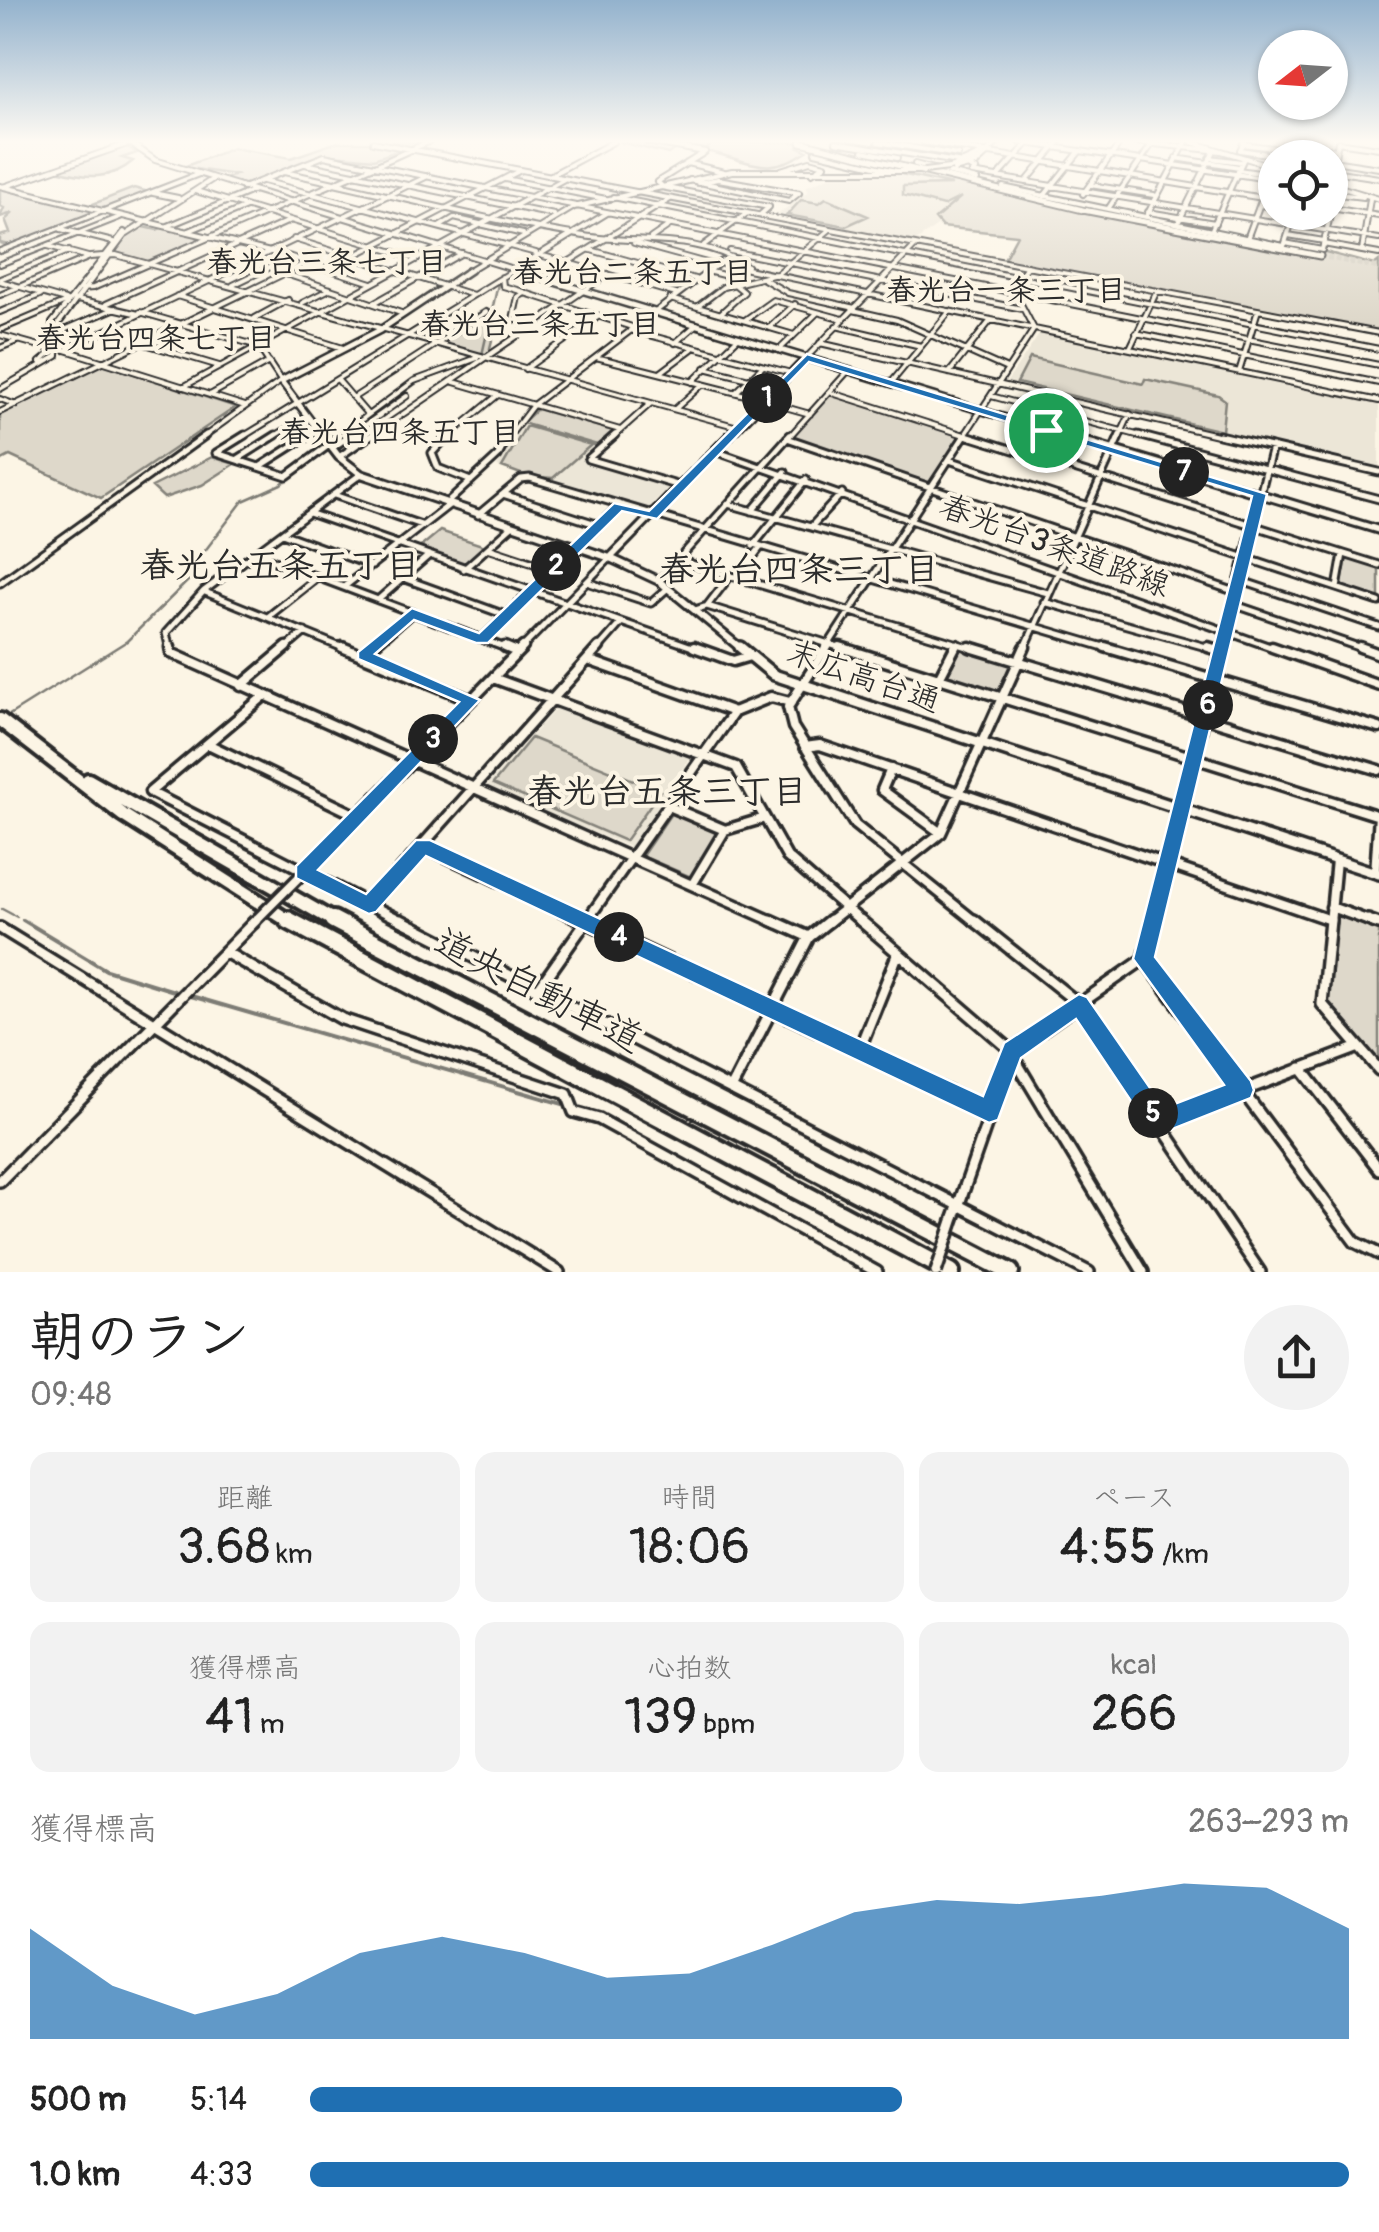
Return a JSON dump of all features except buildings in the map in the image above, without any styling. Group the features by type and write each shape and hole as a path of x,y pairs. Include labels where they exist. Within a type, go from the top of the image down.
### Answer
{"highway":[{"path":"1047,201 1320,255 1069,201"},
{"name":"道央自動車道","path":"0,720 135,824 257,904 951,1272"},
{"name":"道央自動車道","path":"45,755 289,898 1010,1272"}],"street":[{"path":"63,201 291,257 373,283"},
{"path":"0,251 128,201"},
{"path":"0,386 53,359 58,350 59,323 80,299 108,255 124,236 173,201"},
{"path":"108,255 113,242 178,201"},
{"path":"167,226 226,201"},
{"path":"228,201 417,259"},
{"path":"348,201 677,295"},
{"path":"58,350 375,201"},
{"path":"427,201 572,235 731,254 757,270 1379,401"},
{"path":"329,268 459,201"},
{"path":"490,201 554,215"},
{"path":"183,387 522,201"},
{"path":"554,201 1379,365"},
{"path":"0,582 282,382 380,330 536,225 597,201"},
{"path":"630,201 1379,349"},
{"path":"544,277 665,201"},
{"path":"685,201 1379,333"},
{"path":"739,201 770,207 759,215"},
{"path":"1069,201 1322,250 1327,230 1379,238"},
{"path":"1108,209 1113,201"},
{"path":"1146,201 1258,219"},
{"path":"1179,220 1189,201"},
{"path":"1212,229 1224,201"},
{"path":"1362,251 1369,201"},
{"path":"0,332 84,289 291,202 519,267 1379,530"},
{"path":"1147,214 1150,202"},
{"path":"188,232 246,207"},
{"path":"1348,209 1379,212"},
{"path":"1248,236 1258,211"},
{"path":"407,396 287,476 216,452 608,212"},
{"path":"704,245 747,213"},
{"path":"0,264 123,216"},
{"path":"439,227 454,218 523,234"},
{"path":"106,304 290,220"},
{"path":"1179,220 1215,223"},
{"path":"652,238 670,225"},
{"path":"59,228 113,242"},
{"path":"697,307 719,289 777,274 830,229"},
{"path":"750,240 764,230"},
{"path":"1285,245 1289,230"},
{"path":"1288,235 1379,254"},
{"path":"630,240 652,238 704,245 1024,309"},
{"path":"294,239 474,295"},
{"path":"630,240 717,264 747,266"},
{"path":"0,1181 916,245"},
{"path":"48,246 90,257"},
{"path":"590,250 696,280"},
{"path":"0,280 69,251"},
{"path":"373,304 462,253"},
{"path":"344,587 448,504 498,456 518,419 533,405 731,254"},
{"path":"0,295 90,257 108,255 288,300 406,338 738,427"},
{"path":"232,286 291,257"},
{"path":"0,412 308,262"},
{"path":"1028,266 1012,288 1034,328"},
{"path":"757,270 754,272 762,278 803,297 897,320 1007,370"},
{"path":"707,272 736,284 744,292 720,314"},
{"path":"284,274 404,314"},
{"path":"339,457 608,274"},
{"path":"502,277 503,286 692,349 791,373"},
{"path":"0,280 42,294 106,304 258,346 282,382"},
{"path":"301,304 330,289"},
{"path":"1129,349 1158,291"},
{"path":"525,293 518,297 514,319 535,325"},
{"path":"0,312 42,294"},
{"path":"174,296 290,328 342,348"},
{"path":"769,328 803,297"},
{"path":"58,350 50,326 69,300"},
{"path":"254,318 288,300"},
{"path":"670,300 794,336"},
{"path":"744,321 768,300 844,319"},
{"path":"58,334 116,307"},
{"path":"1239,372 1258,310"},
{"path":"892,382 950,311"},
{"path":"353,398 486,312"},
{"path":"780,349 818,312"},
{"path":"524,370 599,316"},
{"path":"714,329 729,316"},
{"path":"949,372 991,320"},
{"path":"674,343 697,324"},
{"path":"836,326 921,346"},
{"path":"1034,328 790,702 793,727 854,825 1079,1004 1260,1272"},
{"path":"0,332 246,406"},
{"path":"1136,333 1379,383"},
{"path":"692,382 739,337"},
{"path":"0,348 17,340"},
{"path":"820,343 1379,472"},
{"path":"143,344 220,367"},
{"path":"1368,363 1369,347"},
{"path":"659,373 692,349"},
{"path":"330,446 414,381 478,357"},
{"path":"595,357 810,414"},
{"path":"210,395 269,362"},
{"path":"736,392 763,366"},
{"path":"704,368 749,379"},
{"path":"659,581 849,370"},
{"path":"337,379 368,415"},
{"name":"末広高台通","path":"282,382 339,457 361,474 610,558 659,581 774,674 1377,873"},
{"path":"453,382 620,430"},
{"path":"674,410 703,384"},
{"path":"828,392 1379,566"},
{"path":"472,481 438,468 432,453 460,424 498,395"},
{"path":"991,396 1379,499"},
{"path":"0,399 17,406"},
{"path":"650,404 588,458 680,486"},
{"path":"731,1089 809,937 941,834 979,742 1130,414"},
{"path":"237,460 307,416"},
{"path":"260,467 318,430"},
{"path":"787,438 1236,592"},
{"path":"936,1272 1011,1052 1144,959 1272,447"},
{"name":"春光台3条道路線","path":"715,450 1379,685"},
{"path":"948,460 1379,602"},
{"path":"752,511 785,472"},
{"path":"361,474 204,591 170,626 166,647 177,658 809,937"},
{"path":"478,514 530,478 1379,728"},
{"path":"695,610 707,606 734,577 806,480"},
{"path":"811,528 842,493"},
{"path":"503,494 599,525"},
{"path":"332,495 422,525"},
{"path":"728,504 1048,593"},
{"path":"482,640 619,506"},
{"path":"308,512 529,593 733,661 751,656"},
{"path":"464,569 512,526"},
{"path":"281,532 372,566"},
{"path":"488,548 552,569"},
{"path":"254,553 517,652"},
{"path":"1338,588 1344,554"},
{"path":"378,600 428,556"},
{"path":"678,560 1379,770"},
{"path":"268,617 318,577"},
{"path":"403,578 506,616"},
{"path":"1239,580 1379,628"},
{"path":"587,582 651,603 668,588"},
{"path":"204,591 472,700"},
{"path":"1044,602 1221,651"},
{"path":"1233,604 1379,654"},
{"path":"707,606 1379,815 1377,873"},
{"path":"364,656 412,613"},
{"path":"369,906 620,624"},
{"path":"241,686 306,632"},
{"path":"939,678 957,643"},
{"path":"588,660 734,712"},
{"path":"493,678 736,766 787,857 1011,1052 1143,1272"},
{"path":"264,696 150,792 301,874 1089,1272"},
{"path":"537,991 734,712 771,696 790,702"},
{"path":"208,744 358,816"},
{"path":"805,747 820,744 1330,920"},
{"path":"890,769 882,790 941,834"},
{"path":"668,806 725,830 765,818"},
{"path":"692,885 725,830"},
{"path":"423,846 989,1111"},
{"path":"1336,860 1322,1004 1379,1070"},
{"path":"1331,907 1379,924"},
{"path":"0,928 558,1272"},
{"path":"225,952 342,1019 567,1094 570,1106 876,1272"},
{"path":"858,1050 898,953"},
{"path":"1144,959 1355,1242 1379,1254"},
{"path":"1160,1122 1359,1047"},
{"path":"1301,1068 1379,1169"}],"shaded area":[{"path":"0,201 68,201 88,206 100,201 125,201 13,246 0,243 0,236 10,233 5,220 13,213 0,217 4,208"},
{"path":"795,201 959,201 947,219 913,243 777,215"},
{"path":"800,201 834,201 868,216 846,226 787,215"},
{"path":"956,201 1039,201 1315,257 1318,250 1374,265 1379,261 1379,334 1003,261 1017,235 942,227 935,219"},
{"path":"142,221 140,226 157,230 165,226 211,237 150,264 106,253 118,236"},
{"path":"485,309 499,313 490,348 496,351 486,359 406,337 421,328 445,334"},
{"path":"1041,332 1379,403 1379,470 1006,383"},
{"path":"1030,358 1143,384 1145,379 1218,395 1225,400 1222,431 1017,383"},
{"path":"104,364 236,407 101,498 10,456 0,461 0,415"},
{"path":"829,394 961,435 928,485 790,438"},
{"path":"537,409 613,431 597,445 522,423"},
{"path":"522,424 597,446 582,460 671,487 646,510 497,467"},
{"path":"526,426 591,445 553,478 526,476 502,467"},
{"path":"212,457 235,464 202,485 164,498 152,487"},
{"path":"440,531 485,546 464,566 418,549"},
{"path":"1347,557 1379,568 1379,599 1341,588"},
{"path":"958,646 1012,663 996,694 943,677"},
{"path":"558,706 691,756 630,847 485,788"},
{"path":"531,738 660,791 625,841 493,784"},
{"path":"672,812 720,831 691,877 642,856"},
{"path":"1332,911 1379,928 1379,1064 1323,1001"}],"waterway":[{"path":"482,355 498,284"},
{"path":"339,440 418,382 477,361"},
{"path":"6,717 127,641 196,573 204,552 243,501 281,484 315,459"},
{"path":"2,909 17,917"},
{"path":"28,923 23,920 106,970 174,991"},
{"path":"191,996 570,1106"}],"tunnel":[{"path":"1320,256 1379,268"}],"district":[{"name":"春光台三条七丁目","path":"327,262"},
{"name":"春光台二条五丁目","path":"633,272"},
{"name":"春光台一条三丁目","path":"1006,290"},
{"name":"春光台三条五丁目","path":"540,324"},
{"name":"春光台四条七丁目","path":"156,338"},
{"name":"春光台四条五丁目","path":"400,432"},
{"name":"春光台五条五丁目","path":"280,565"},
{"name":"春光台四条三丁目","path":"799,569"},
{"name":"春光台五条三丁目","path":"667,791"}],"route":[{"path":"807,357 1046,430 1260,494 1144,959 1242,1090 1160,1122 1079,1004 1012,1051 989,1111 423,846 369,906 303,872 472,700 364,656 412,613 482,640 619,506 652,516 807,357"}]}
